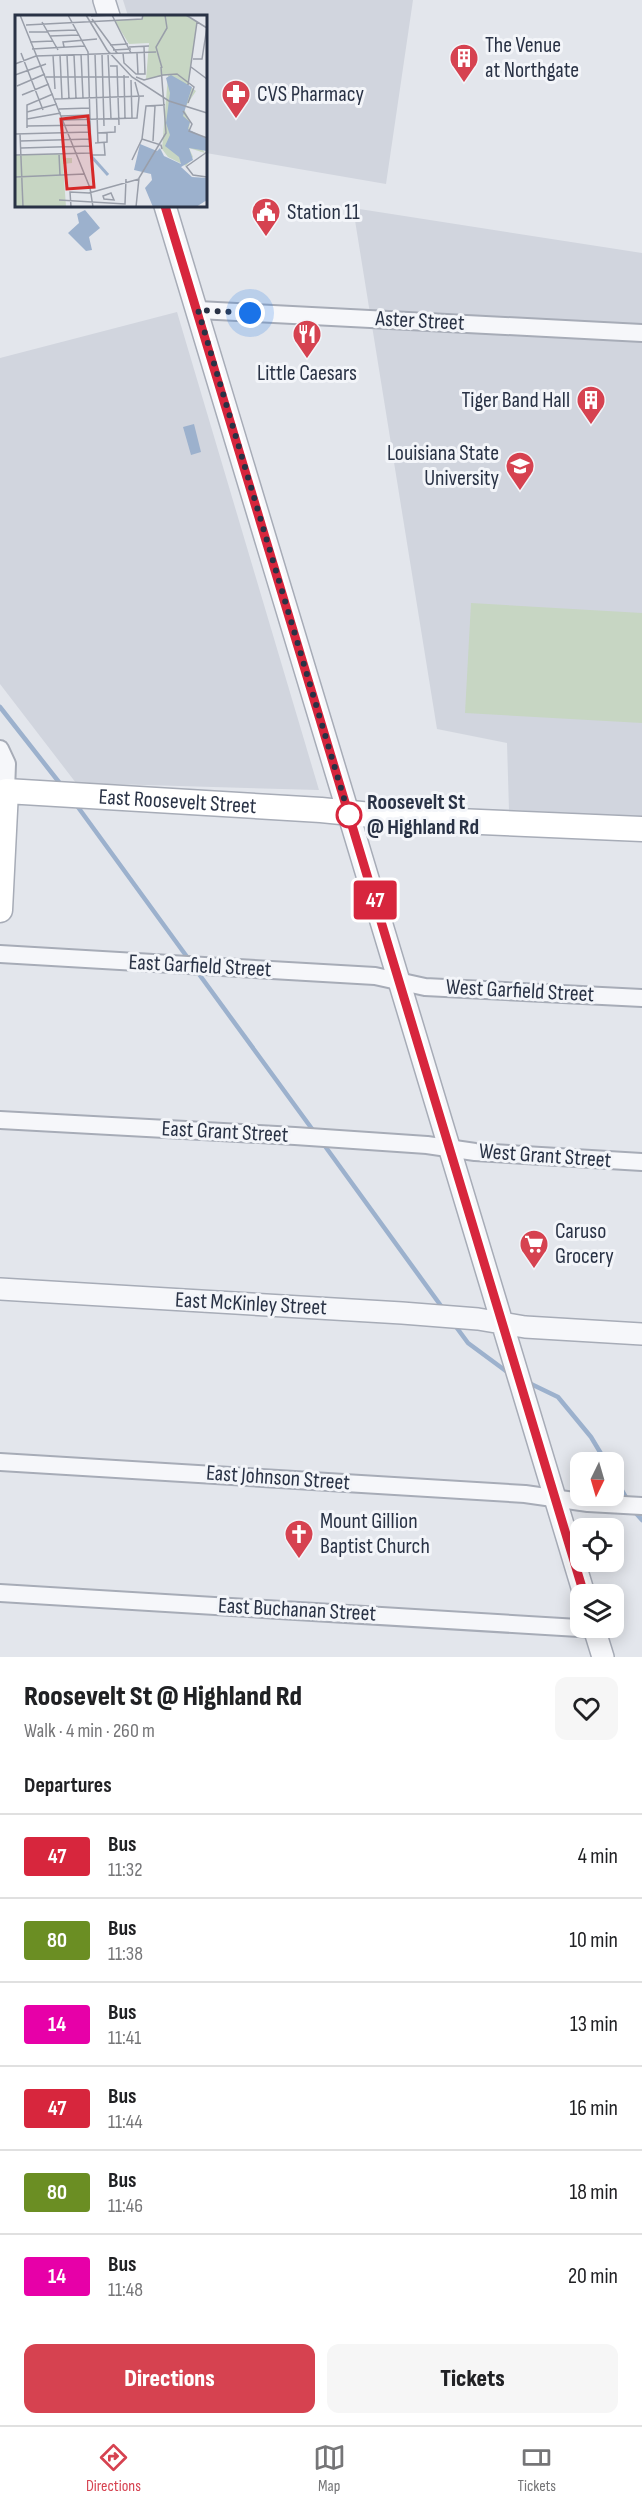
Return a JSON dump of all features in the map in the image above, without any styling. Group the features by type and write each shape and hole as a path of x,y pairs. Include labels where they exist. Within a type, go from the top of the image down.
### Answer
{"main road":[{"name":"East Roosevelt Street","path":"6,791 411,819 642,830"},
{"path":"0,910 6,791"}],"street":[{"path":"104,0 109,15"},
{"path":"165,207 581,1584"},
{"name":"Aster Street","path":"198,310 642,333"},
{"path":"0,749 8,765 6,791"},
{"name":"East Garfield Street","path":"0,954 367,976 399,981"},
{"name":"West Garfield Street","path":"399,981 425,987 642,998"},
{"name":"East Grant Street","path":"0,1120 295,1136 449,1148"},
{"name":"West Grant Street","path":"449,1148 475,1152 642,1162"},
{"name":"East McKinley Street","path":"0,1289 473,1318 505,1332 525,1327 642,1334"},
{"name":"East Johnson Street","path":"0,1462 555,1498 588,1503 642,1506"},
{"name":"East Buchanan Street","path":"0,1593 570,1627"},
{"path":"597,1638 603,1657"}],"shaded area":[{"path":"123,0 413,0 386,184 207,153 207,15 128,15"},
{"name":"Louisiana State University","path":"353,208 642,253 642,816 509,810 507,743 437,729"},
{"path":"177,312 319,790 76,783 0,684 0,358"}],"green space":[{"path":"471,603 642,613 642,723 465,713"}],"water":[{"path":"85,210 100,228 89,237 92,250 86,251 68,233 79,223 77,214"},
{"path":"194,424 201,452 191,455 183,427"}],"waterway":[{"path":"0,707 62,786"},
{"path":"75,803 190,961"},
{"path":"196,970 315,1133"},
{"path":"322,1142 444,1310"},
{"path":"454,1324 468,1343 510,1374"},
{"path":"529,1383 558,1397 591,1437 600,1452"},
{"path":"624,1494 628,1501"},
{"path":"634,1511 642,1520"}],"bus line":[{"name":"47","path":"165,207 581,1584"}],"place":[{"name":"The Venue at Northgate","path":"464,84"},
{"name":"CVS Pharmacy","path":"236,120"},
{"name":"Station 11","path":"266,238"},
{"name":"Little Caesars","path":"307,360"},
{"name":"Tiger Band Hall","path":"591,426"},
{"name":"Louisiana State University","path":"520,492"},
{"name":"Roosevelt St @ Highland Rd","path":"349,815"},
{"name":"Caruso Grocery","path":"534,1270"},
{"name":"Mount Gillion Baptist Church","path":"299,1560"}],"route":[{"path":"250,313 198,310 349,815"}]}
